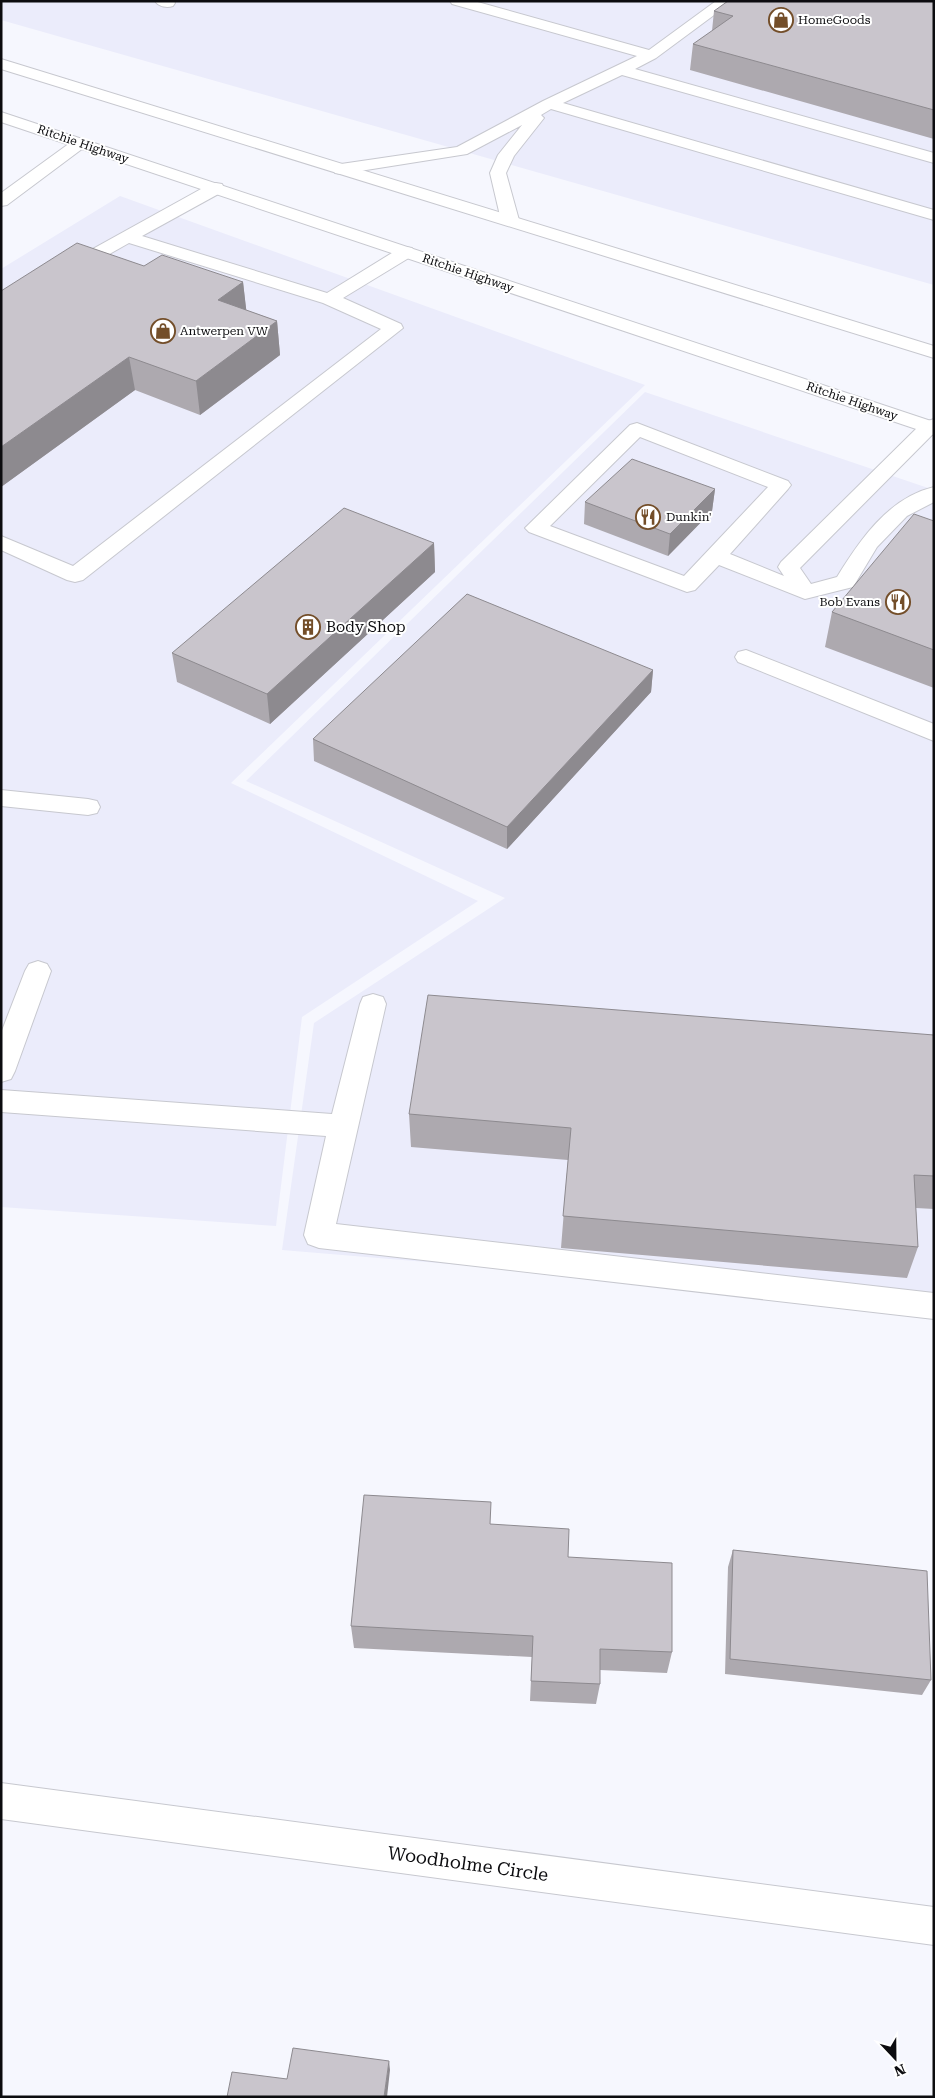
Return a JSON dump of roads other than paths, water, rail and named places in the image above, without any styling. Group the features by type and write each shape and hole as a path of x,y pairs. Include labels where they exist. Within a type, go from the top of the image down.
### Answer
{"main road":[{"path":"457,1 651,55"},
{"path":"341,169 460,151 549,104 651,55 726,1"},
{"path":"1,64 934,352"},
{"path":"623,70 934,158"},
{"path":"549,104 934,215"},
{"path":"510,220 498,174 506,154 514,142 549,104"},
{"name":"Ritchie Highway","path":"1,117 932,427"},
{"path":"1,201 80,143"},
{"path":"51,281 126,237 216,188"},
{"path":"1,542 75,575 394,328 329,300 126,237"},
{"path":"329,300 406,252"},
{"path":"805,592 789,567 932,427"},
{"path":"636,429 782,485 716,556 687,585 536,528 636,429"},
{"path":"716,556 805,592 845,582 869,543 900,512 934,493"},
{"path":"746,657 934,733"},
{"path":"1,798 88,807"},
{"path":"1,1071 38,971"},
{"path":"373,1004 319,1235 934,1306"},
{"path":"1,1101 343,1126"},
{"name":"Woodholme Circle","path":"1,1801 934,1926"}],"place":[{"name":"HomeGoods","path":"781,20"},
{"name":"Antwerpen VW","path":"163,331"},
{"name":"Dunkin'","path":"648,517"},
{"name":"Bob Evans","path":"898,602"},
{"name":"Body Shop","path":"308,627"}]}
